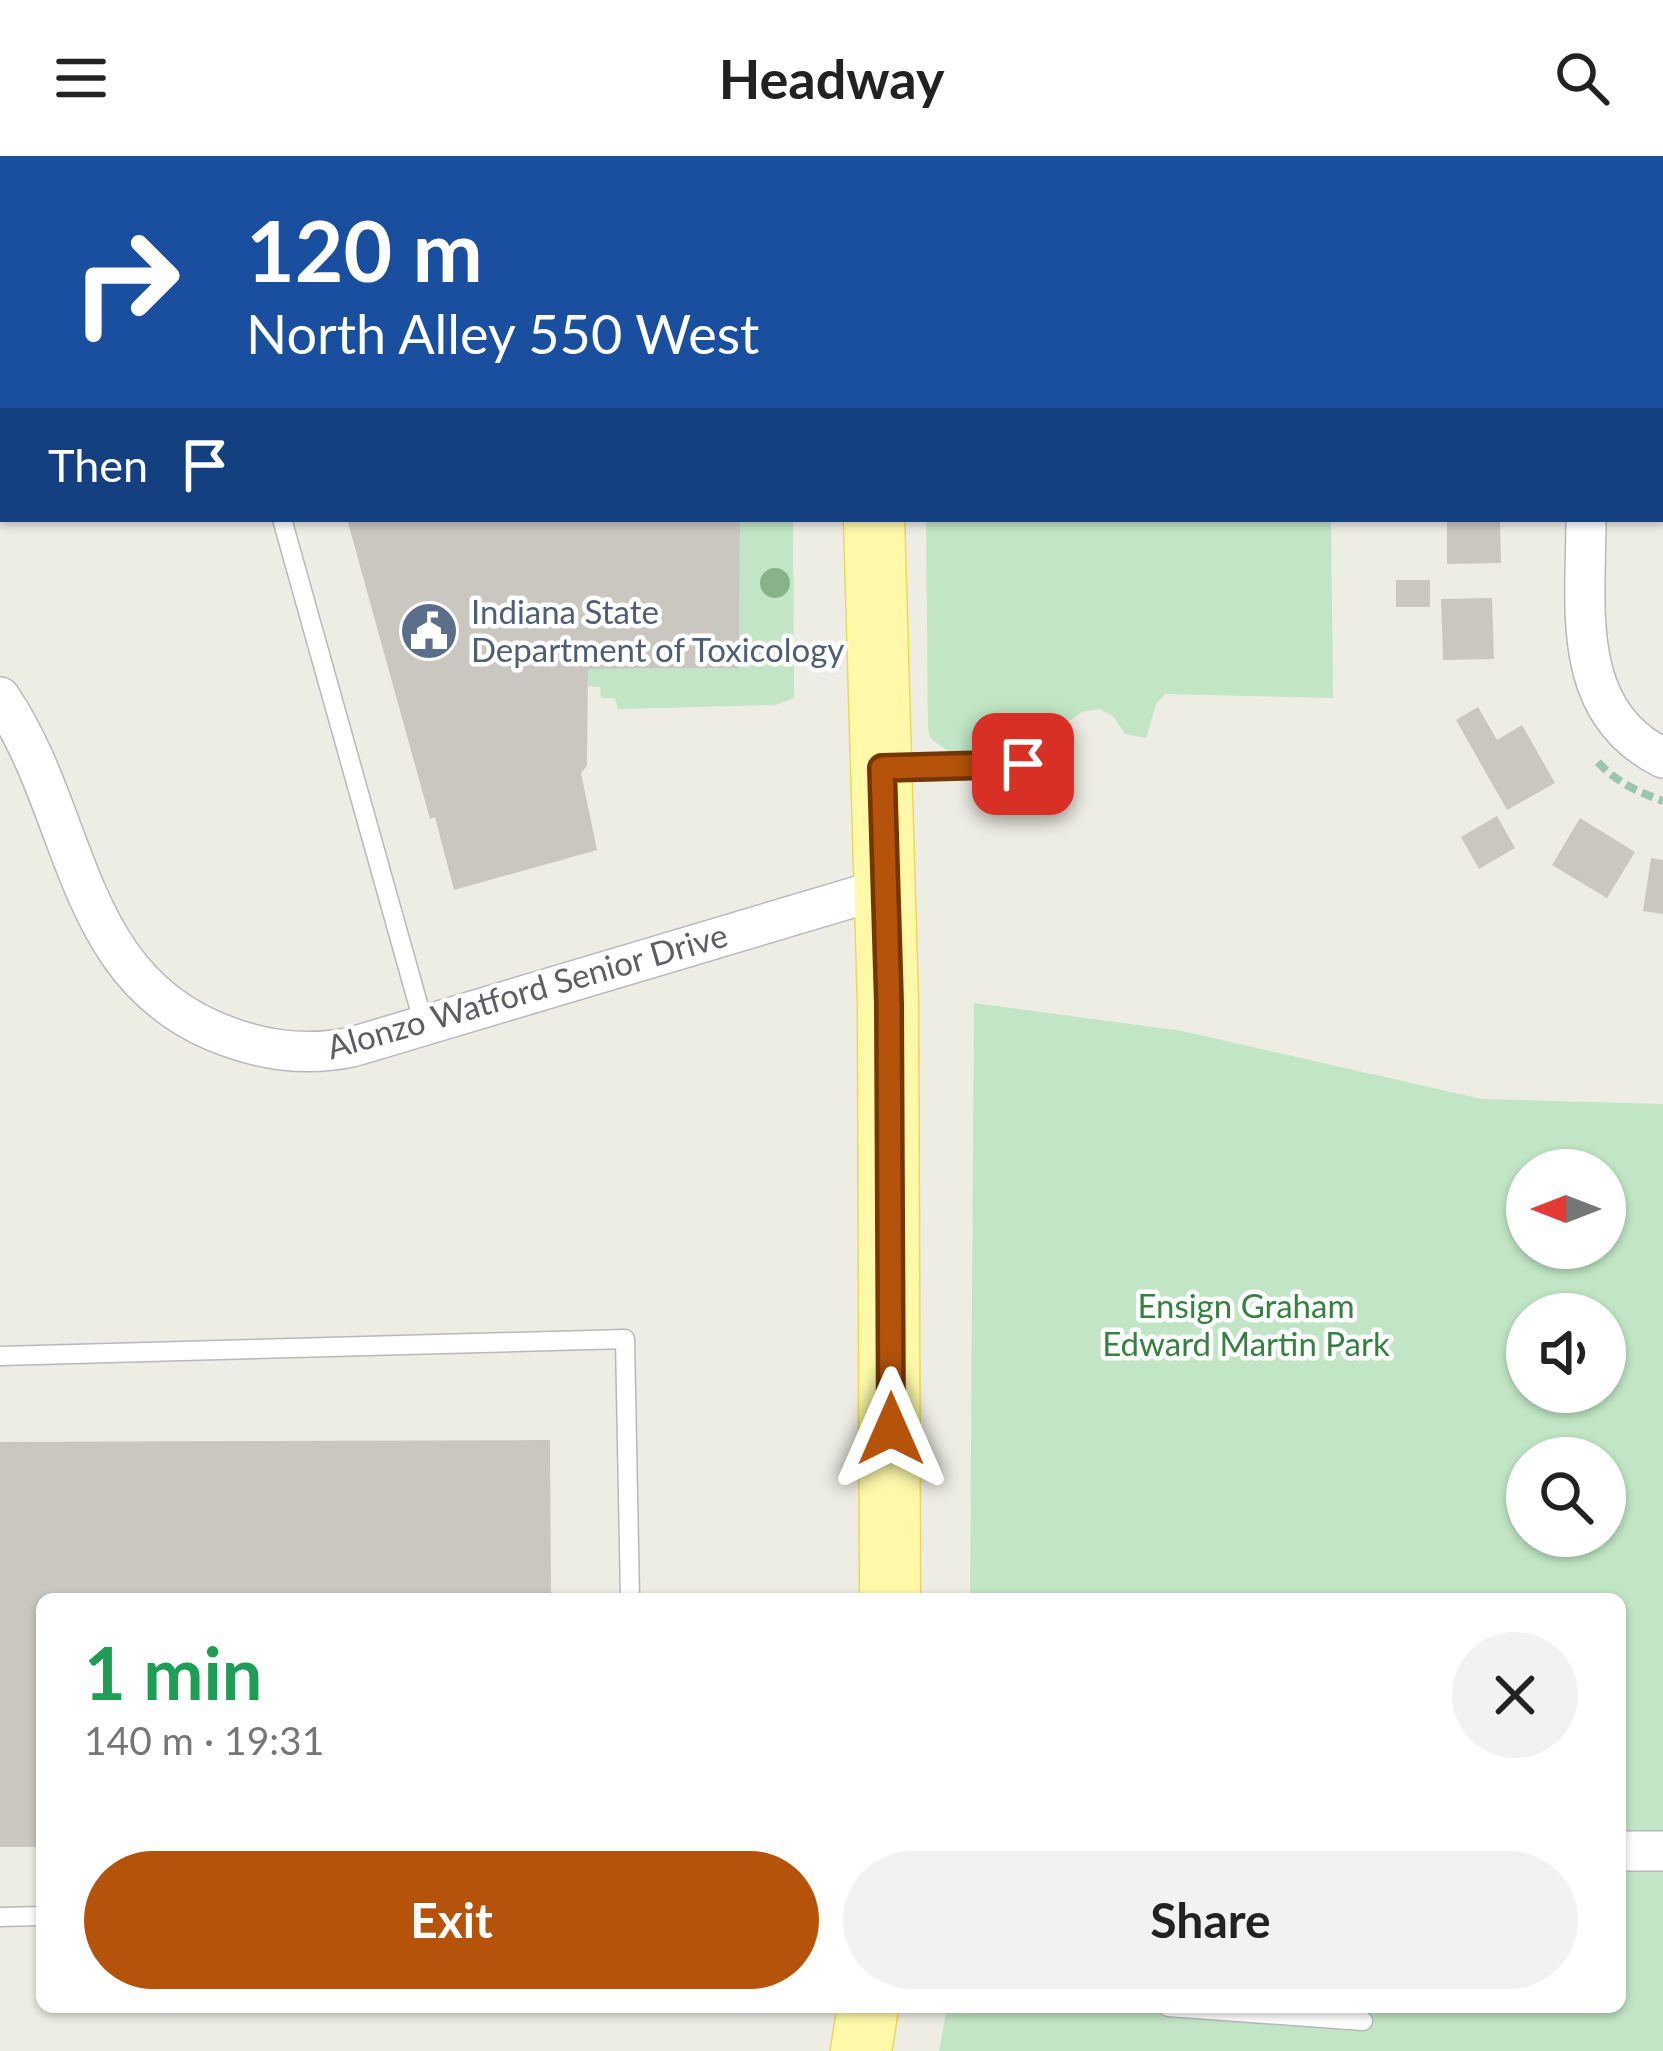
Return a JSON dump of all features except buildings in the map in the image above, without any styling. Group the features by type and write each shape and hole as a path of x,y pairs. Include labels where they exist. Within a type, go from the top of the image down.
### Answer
{"main road":[{"path":"874,522 891,1288 890,1593"},
{"path":"861,2051 867,2013"}],"street":[{"path":"1586,522 1588,662 1605,708 1625,733 1663,758"},
{"name":"Alonzo Watford Senior Drive","path":"0,697 24,738 112,946 137,977 170,1005 204,1029 242,1042 309,1052 352,1047 885,888"},
{"path":"1626,1851 1663,1851"}],"lane":[{"path":"283,522 424,1025"},
{"path":"882,768 1023,764"},
{"path":"0,1356 625,1339 630,1593"},
{"path":"0,1916 36,1916"},
{"path":"1252,2013 1363,2021"}],"green space":[{"path":"740,522 793,522 794,698 776,705 618,709 615,698 601,698 600,687 588,686 588,669 739,668"},
{"path":"926,522 1331,522 1333,698 1165,694 1156,704 1146,738 1125,734 1113,716 1099,709 1082,712 1044,739 973,753 949,752 930,738"},
{"name":"Ensign Graham Edward Martin Park","path":"974,1003 1182,1031 1482,1099 1663,1104 1663,2051 939,2051 946,2013 1626,2013 1626,1593 970,1593"}],"place":[{"name":"Indiana State Department of Toxicology","path":"429,631"}],"route":[{"path":"891,1429 889,1004 882,768 1023,764"}]}
